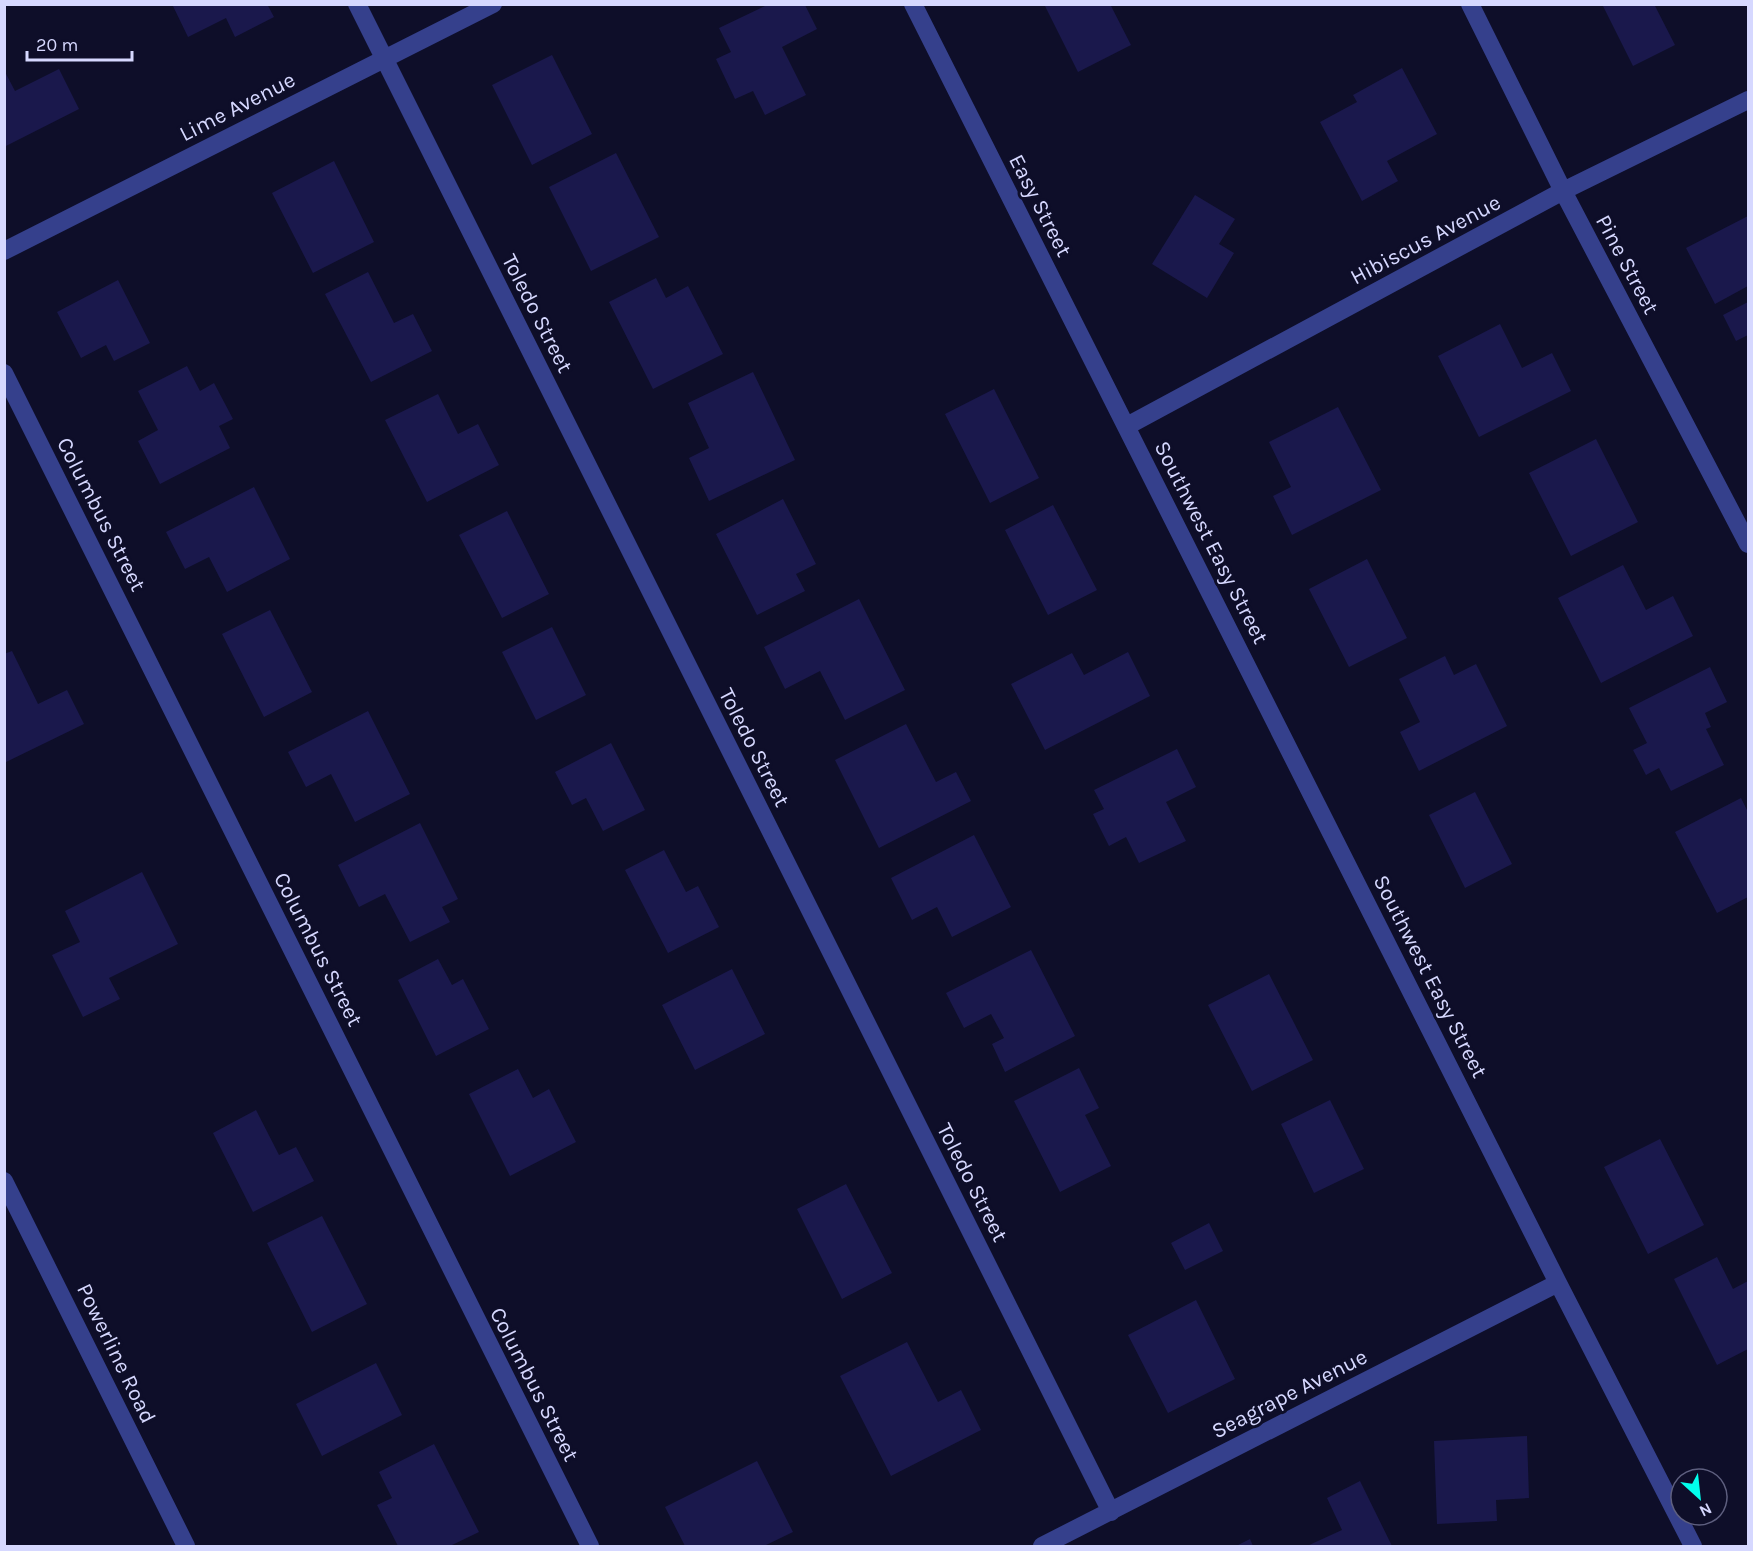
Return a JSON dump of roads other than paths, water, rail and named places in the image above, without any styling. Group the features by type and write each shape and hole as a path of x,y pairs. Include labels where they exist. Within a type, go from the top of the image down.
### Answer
{"street":[{"name":"Toledo Street","path":"357,4 1111,1512"},
{"name":"Lime Avenue","path":"4,251 493,4"},
{"name":"Easy Street","path":"913,4 1127,426"},
{"name":"Pine Street","path":"1470,4 1563,191 1749,544"},
{"name":"Hibiscus Avenue","path":"1127,426 1563,191 1749,100"},
{"name":"Columbus Street","path":"4,373 590,1546"},
{"name":"Southwest Easy Street","path":"1127,426 1558,1283 1694,1546"},
{"name":"Powerline Road","path":"4,1181 186,1546"},
{"name":"Seagrape Avenue","path":"1042,1546 1558,1283"}]}
